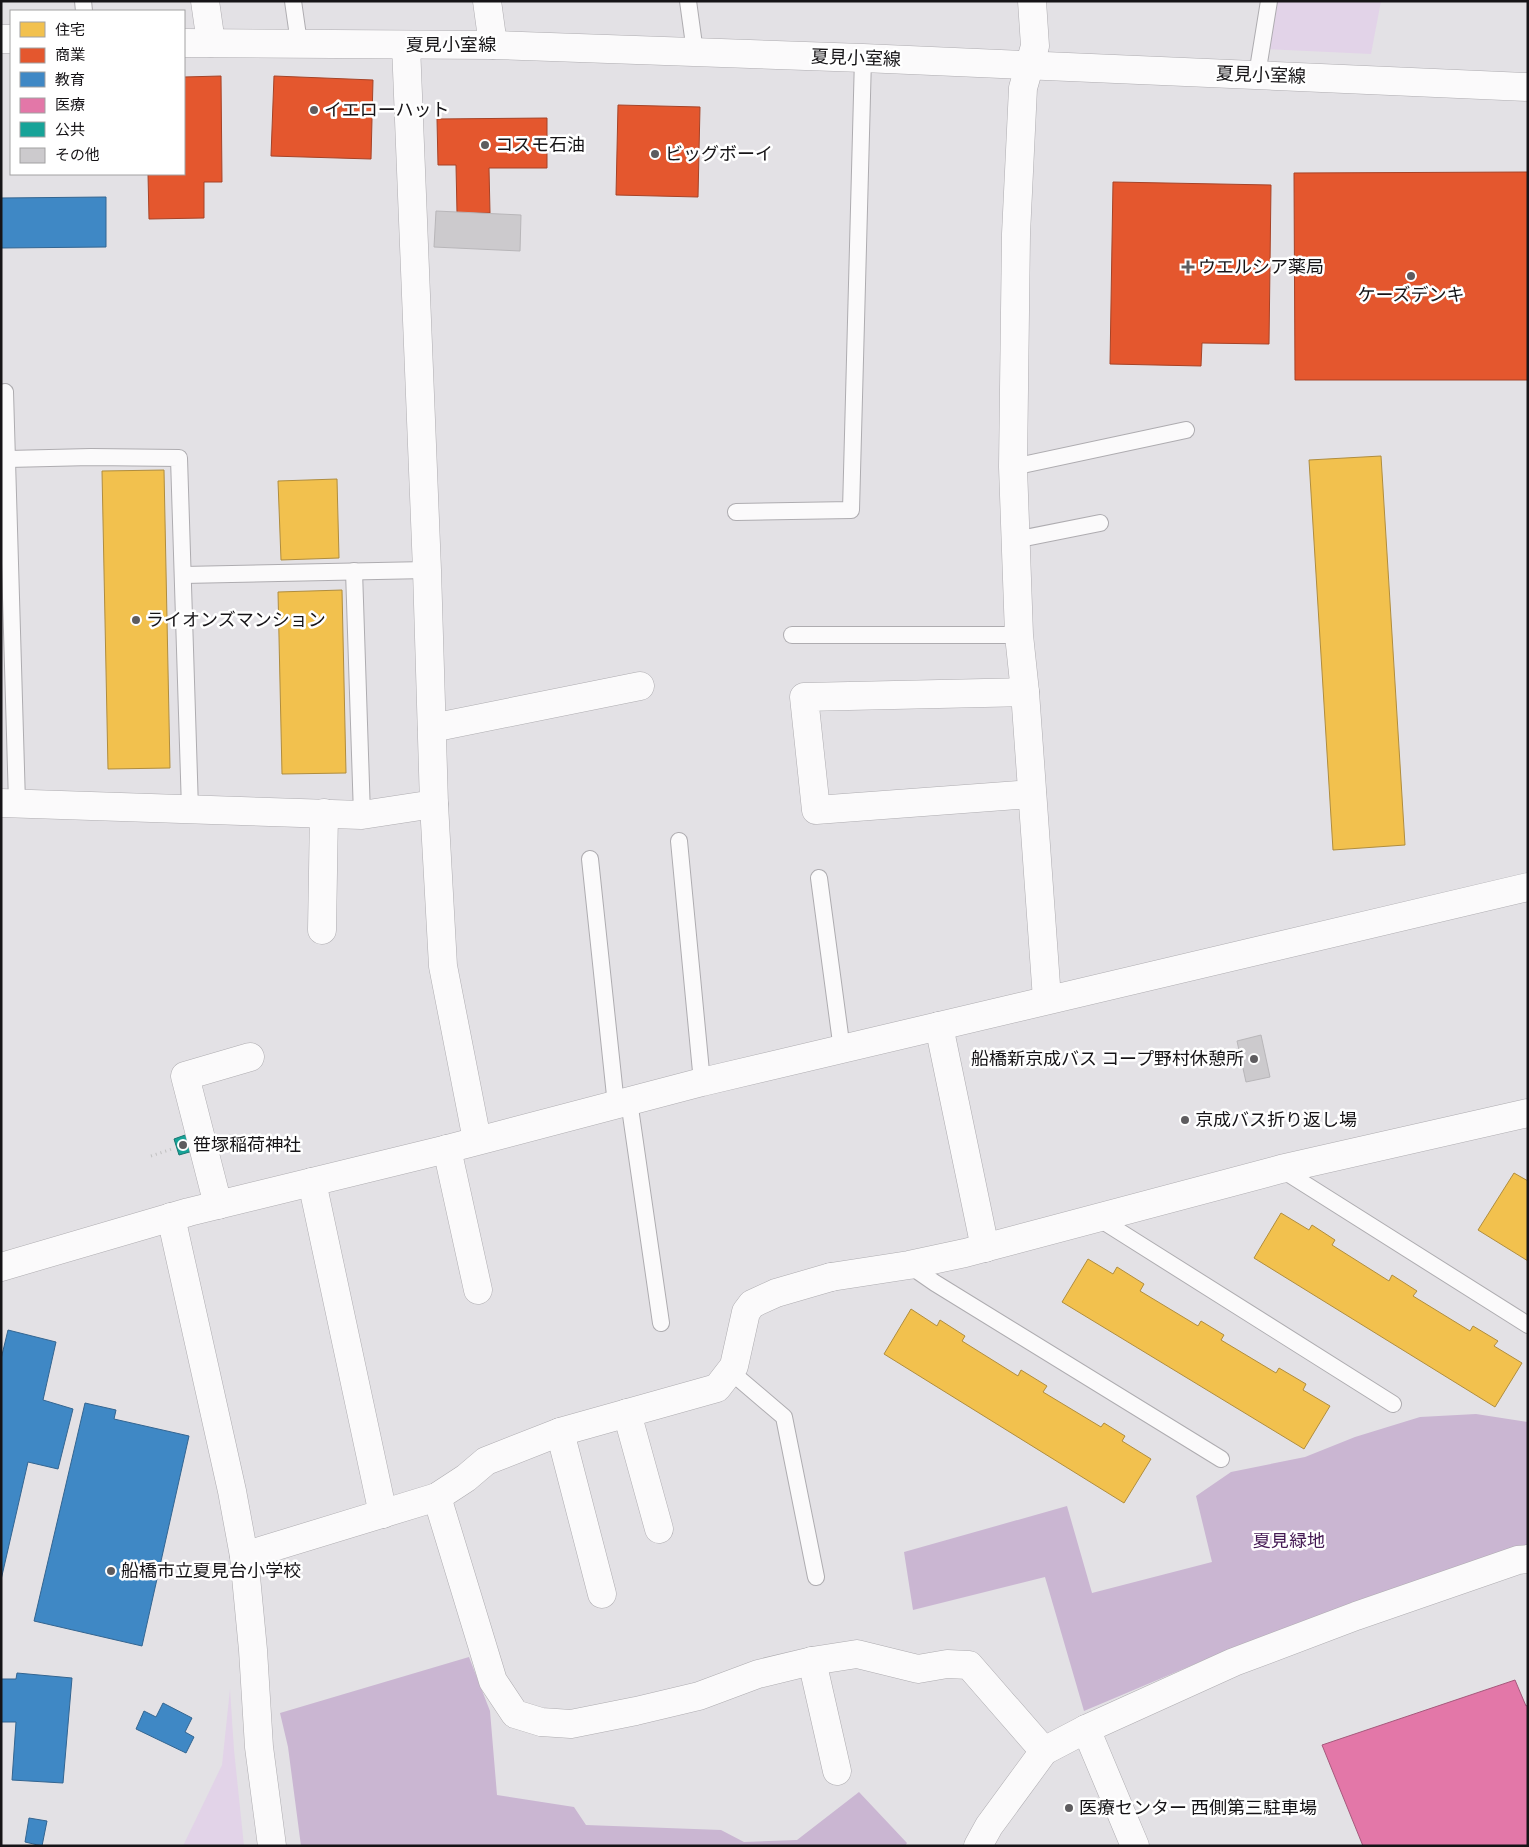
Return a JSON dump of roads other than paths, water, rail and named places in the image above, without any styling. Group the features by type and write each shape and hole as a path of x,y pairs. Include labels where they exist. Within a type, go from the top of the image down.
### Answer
{"street":[{"path":"205,1 212,43"},
{"path":"487,1 493,45"},
{"path":"1032,1 1035,46 1023,88 1017,225 1013,467 1014,540 1019,635 1025,692 1047,999"},
{"name":"夏見小室線","path":"185,43 299,42 493,45 863,58 1528,87"},
{"path":"406,45 427,570 434,804 443,966 478,1140"},
{"path":"432,728 640,686"},
{"path":"1025,692 804,697 816,810 1032,794"},
{"path":"9,803 362,815 434,804"},
{"path":"322,930 324,813"},
{"path":"1,1267 171,1217 447,1149 702,1082 842,1050 1047,999 1528,887"},
{"path":"939,1026 985,1248"},
{"path":"218,1205 184,1076 250,1056"},
{"path":"244,1556 437,1497 466,1478 486,1461 560,1432 717,1388 734,1366 746,1312 752,1304 776,1293 831,1277 909,1265 985,1248 1281,1169 1528,1113"},
{"path":"447,1149 478,1290"},
{"path":"312,1182 383,1514"},
{"path":"171,1217 232,1491 244,1556 253,1650 259,1747 272,1846"},
{"path":"627,1414 659,1529"},
{"path":"560,1432 602,1594"},
{"path":"437,1497 493,1681 515,1714 541,1722 571,1724 698,1696 758,1674 812,1661 857,1654 918,1669 947,1664 969,1665 1044,1751"},
{"path":"978,1846 989,1826 1044,1751 1234,1662 1392,1604 1518,1560 1528,1559"},
{"path":"812,1661 837,1771"},
{"path":"1086,1730 1135,1846"}],"lane":[{"path":"293,1 299,42"},
{"path":"688,1 695,52"},
{"path":"1257,75 1269,1"},
{"path":"736,512 851,510 863,58"},
{"path":"1,392 5,392 8,459 9,803"},
{"path":"1013,467 1186,430"},
{"path":"8,459 91,457 180,458 190,809"},
{"path":"1014,540 1100,523"},
{"path":"183,575 427,570"},
{"path":"354,571 362,815"},
{"path":"792,635 1019,635"},
{"path":"679,841 702,1082"},
{"path":"590,859 622,1103 660,1323"},
{"path":"819,878 842,1050"},
{"path":"1281,1169 1528,1326"},
{"path":"1098,1218 1393,1404"},
{"path":"909,1265 935,1283 1221,1459"},
{"path":"730,1371 784,1417 816,1577"}],"place":[{"name":"イエローハット","path":"314,110"},
{"name":"コスモ石油","path":"485,145"},
{"name":"ビッグボーイ","path":"655,154"},
{"name":"ウエルシア薬局","path":"1188,267"},
{"name":"ケーズデンキ","path":"1411,276"},
{"name":"ライオンズマンション","path":"136,620"},
{"name":"船橋新京成バス コープ野村休憩所","path":"1254,1059"},
{"name":"京成バス折り返し場","path":"1185,1120"},
{"name":"笹塚稲荷神社","path":"183,1145"},
{"name":"船橋市立夏見台小学校","path":"111,1571"},
{"name":"医療センター 西側第三駐車場","path":"1069,1808"}],"park label":[{"name":"夏見緑地","path":"1289,1541"}]}
